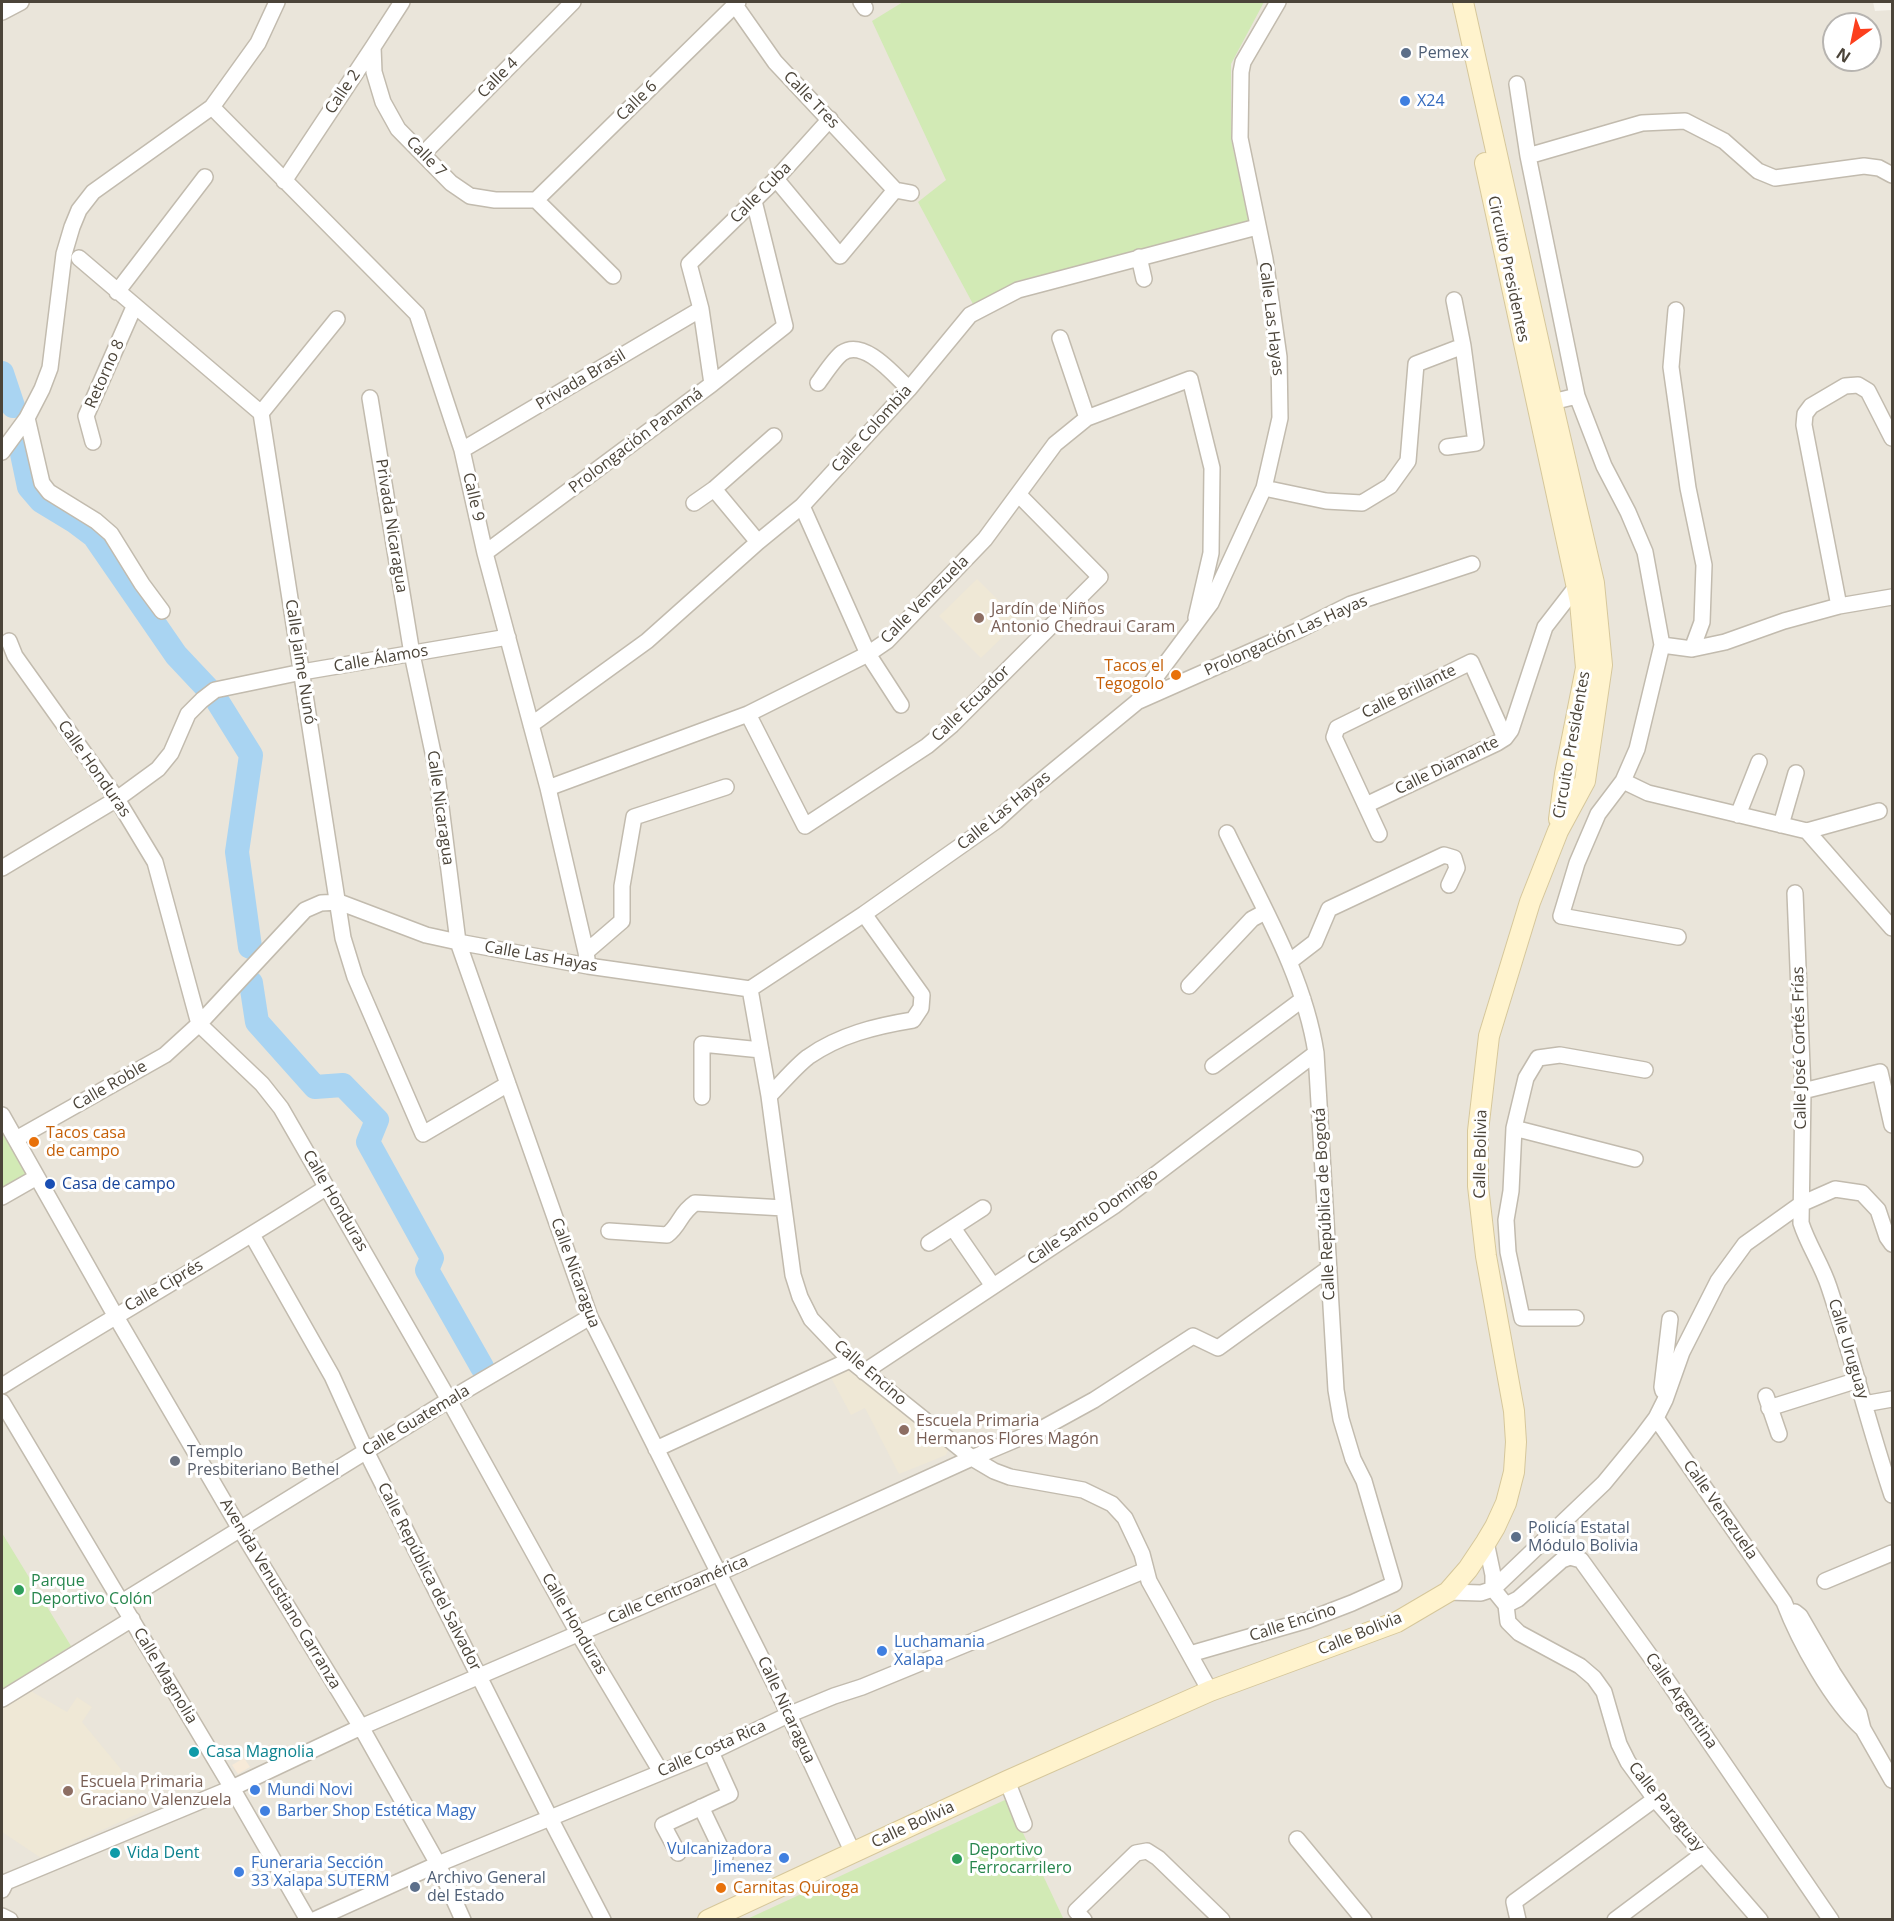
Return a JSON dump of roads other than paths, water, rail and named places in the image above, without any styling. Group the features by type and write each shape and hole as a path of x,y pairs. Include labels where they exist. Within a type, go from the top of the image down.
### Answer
{"main road":[{"name":"Circuito Presidentes","path":"1449,2 1580,602 1586,668 1565,774 1558,831"},
{"name":"Circuito Presidentes","path":"1463,2 1594,583 1602,665 1585,781 1558,831"},
{"name":"Calle Bolivia","path":"708,1920 1008,1781 1210,1691 1397,1622 1448,1592 1468,1569 1496,1527 1506,1503 1514,1472 1516,1442 1514,1411 1486,1256 1478,1186 1478,1131 1489,1036 1530,902 1558,831"}],"street":[{"path":"2,12 21,2"},
{"path":"2,452 27,418 50,368 64,254 79,210 93,192 212,107 258,43 275,2"},
{"name":"Calle 2","path":"284,180 402,2"},
{"name":"Calle 4","path":"423,154 573,2"},
{"name":"Calle Las Hayas","path":"339,902 426,935 458,942 587,959 750,989 864,914 996,821 1137,702 1211,603 1264,488 1280,418 1279,357 1264,259 1240,138 1243,62 1278,2"},
{"name":"Calle Tres","path":"730,5 775,62 895,190"},
{"name":"Calle 6","path":"536,200 730,5"},
{"name":"Calle 7","path":"373,47 374,72 383,102 398,129 451,183 470,196 495,200 536,200"},
{"path":"1517,84 1528,156 1577,396 1605,466 1646,552 1662,645 1637,749 1623,781 1598,813 1577,863 1561,916 1678,937"},
{"name":"Calle 9","path":"212,107 417,314 462,450 485,553 548,788 587,959"},
{"name":"Calle Cuba","path":"701,309 689,264 776,179 830,119"},
{"path":"1528,156 1642,123 1685,121 1724,141 1758,171 1775,178 1864,166 1879,168 1893,175"},
{"path":"117,292 205,177"},
{"path":"776,179 840,256 895,190 911,194"},
{"path":"536,200 614,276"},
{"name":"Prolongación Panamá","path":"485,553 712,384 785,326 754,201"},
{"name":"Calle Colombia","path":"531,725 647,641 802,506 909,389 970,315 1018,290 1139,256 1257,227"},
{"path":"1139,256 1144,279"},
{"path":"79,258 261,413 337,319"},
{"path":"1447,447 1476,443 1463,346 1454,300"},
{"name":"Retorno 8","path":"93,442 86,416 134,307"},
{"path":"701,309 712,384"},
{"name":"Privada Brasil","path":"462,450 701,309"},
{"path":"1676,310 1671,367 1688,488 1704,565 1702,622 1692,649"},
{"path":"1060,338 1087,418"},
{"path":"1264,488 1326,501 1362,503 1390,486 1408,461 1416,364 1463,346"},
{"path":"818,383 842,353 856,349 867,352 909,389"},
{"name":"Calle Venezuela","path":"548,788 748,714 868,654 887,641 985,539 1055,444 1087,418 1190,379 1212,468 1211,553 1196,621"},
{"path":"1839,606 1804,426 1805,414 1811,406 1845,386 1858,385 1868,391 1893,438"},
{"path":"1552,402 1577,396"},
{"name":"Privada Nicaragua","path":"370,398 412,654"},
{"name":"Calle Jaime Nunó","path":"261,413 343,938 355,976 423,1134 508,1084"},
{"path":"27,418 42,483 49,492 96,521 111,534 162,611"},
{"path":"694,503 714,489 774,436"},
{"path":"714,489 758,542"},
{"name":"Calle Ecuador","path":"748,714 806,826 927,746 952,725 1100,577 1019,495"},
{"path":"802,506 868,654 901,705"},
{"name":"Prolongación Las Hayas","path":"1137,702 1297,631 1351,604 1472,564"},
{"name":"Calle Diamante","path":"1366,805 1505,738 1511,730 1545,627 1576,586"},
{"path":"1662,645 1692,649 1725,642 1784,621 1839,606 1893,597"},
{"name":"Calle Álamos","path":"2,868 117,799 158,770 171,753 188,714 215,690 302,672 508,637"},
{"name":"Calle Honduras","path":"9,641 15,656 117,799 155,862 199,1024 262,1084 281,1108 449,1400 578,1634 661,1772"},
{"name":"Calle Nicaragua","path":"412,654 436,767 458,942 590,1317 775,1685 853,1853"},
{"name":"Calle Brillante","path":"1366,805 1334,737 1337,728 1471,662 1505,738"},
{"path":"1738,815 1759,762"},
{"path":"1781,825 1796,773"},
{"path":"1623,781 1648,793 1807,831 1879,811"},
{"path":"587,959 622,921 622,886 634,817 726,787"},
{"path":"1366,805 1379,834"},
{"path":"1807,831 1893,928"},
{"name":"Calle República de Bogotá","path":"1227,833 1289,962 1312,1026 1316,1053 1336,1390 1341,1419 1353,1459 1364,1481 1394,1584"},
{"path":"1289,962 1315,942 1329,909 1444,855 1454,858 1457,867 1449,885"},
{"name":"Calle José Cortés Frías","path":"1796,893 1803,1091 1801,1204"},
{"path":"199,1024 305,910 321,903 339,902"},
{"path":"1189,986 1252,919 1265,912"},
{"path":"769,1096 807,1058 859,1032 876,1026 913,1020 921,1008 922,996 864,914"},
{"name":"Calle Encino","path":"750,989 769,1096 793,1275 800,1298 811,1319 850,1360 972,1458 1010,1477 1083,1491 1112,1504 1125,1518 1142,1554 1149,1581 1210,1691"},
{"path":"1213,1066 1303,999"},
{"name":"Calle Roble","path":"16,1139 165,1055 199,1024"},
{"path":"702,1097 702,1044 761,1050"},
{"name":"Calle Santo Domingo","path":"864,1372 1114,1206 1316,1053"},
{"path":"1576,1318 1522,1318 1508,1252 1506,1220 1511,1191 1514,1128 1526,1078 1538,1058 1560,1055 1645,1070"},
{"path":"1803,1091 1880,1072 1893,1125"},
{"name":"Avenida Venustiano Carranza","path":"2,1115 240,1529 361,1727 438,1864 464,1920"},
{"path":"1514,1128 1635,1159"},
{"path":"2,1197 37,1177"},
{"name":"Calle Ciprés","path":"2,1386 327,1187"},
{"path":"1448,1592 1481,1593 1493,1589 1604,1483 1656,1418 1682,1352 1718,1281 1745,1244 1801,1204 1835,1189 1862,1193 1878,1210 1887,1237 1893,1244"},
{"path":"609,1231 667,1235 675,1229 685,1210 695,1203 784,1208"},
{"name":"Calle Uruguay","path":"1801,1204 1801,1223 1807,1242 1828,1283 1874,1441 1893,1495"},
{"path":"929,1243 983,1208"},
{"path":"953,1228 993,1286"},
{"name":"Calle República del Salvador","path":"252,1235 332,1376 366,1451 603,1920"},
{"path":"1486,1256 1508,1252"},
{"name":"Calle Centroamérica","path":"2,1890 6,1882 232,1788 361,1727 719,1573 1042,1428 1094,1400 1193,1336 1218,1348 1329,1268"},
{"name":"Calle Guatemala","path":"122,1602 449,1400 590,1317"},
{"path":"1665,1400 1662,1387 1670,1319"},
{"path":"656,1449 850,1360"},
{"path":"1779,1434 1768,1402 1858,1380"},
{"path":"1864,1404 1893,1399"},
{"name":"Calle Magnolia","path":"2,1402 308,1920"},
{"name":"Calle Venezuela","path":"1656,1418 1784,1602 1791,1622 1824,1680 1850,1718 1863,1730 1893,1780"},
{"path":"1486,1542 1493,1575 1493,1589"},
{"path":"1824,1581 1893,1553"},
{"name":"Calle Argentina","path":"1506,1605 1518,1599 1562,1560 1570,1557 1581,1560 1658,1667 1831,1920"},
{"name":"Calle Costa Rica","path":"314,1920 438,1864 711,1752 788,1715 1146,1570"},
{"name":"Calle Encino","path":"1190,1654 1308,1620 1352,1604 1394,1584"},
{"name":"Calle Paraguay","path":"1493,1589 1506,1605 1508,1622 1519,1634 1580,1666 1594,1678 1604,1692 1619,1744 1628,1762 1655,1799 1703,1854 1751,1917"},
{"path":"2,1699 132,1619"},
{"path":"678,1853 663,1825 730,1794 711,1752"},
{"path":"1008,1781 1024,1824"},
{"path":"1518,1920 1514,1902 1655,1799"},
{"path":"701,1807 725,1857"},
{"path":"1297,1839 1364,1920"},
{"path":"1080,1915 1136,1854 1147,1851 1158,1858 1222,1920"},
{"path":"1615,1920 1703,1854"},
{"path":"2,1916 10,1920"}],"waterway":[{"path":"2,373 13,406"},
{"path":"21,449 29,487 41,501 94,536 176,655 207,688"},
{"path":"218,702 251,755 237,852 250,947"},
{"path":"251,983 257,1022 315,1087 343,1085 377,1120 368,1142 432,1258 427,1270 482,1367"}],"place":[{"name":"Pemex","path":"1406,53"},
{"name":"X24","path":"1405,101"},
{"name":"Jardín de Niños Antonio Chedraui Caram","path":"979,618"},
{"name":"Tacos el Tegogolo","path":"1176,675"},
{"name":"Tacos casa de campo","path":"34,1142"},
{"name":"Casa de campo","path":"50,1184"},
{"name":"Escuela Primaria Hermanos Flores Magón","path":"904,1430"},
{"name":"Templo Presbiteriano Bethel","path":"175,1461"},
{"name":"Policía Estatal Módulo Bolivia","path":"1516,1537"},
{"name":"Parque Deportivo Colón","path":"19,1590"},
{"name":"Luchamania Xalapa","path":"882,1651"},
{"name":"Casa Magnolia","path":"194,1752"},
{"name":"Mundi Novi","path":"255,1790"},
{"name":"Escuela Primaria Graciano Valenzuela","path":"68,1791"},
{"name":"Barber Shop Estética Magy","path":"265,1811"},
{"name":"Vida Dent","path":"115,1853"},
{"name":"Vulcanizadora Jimenez","path":"784,1858"},
{"name":"Deportivo Ferrocarrilero","path":"957,1859"},
{"name":"Funeraria Sección 33 Xalapa SUTERM","path":"239,1872"},
{"name":"Archivo General del Estado","path":"415,1887"},
{"name":"Carnitas Quiroga","path":"721,1888"}]}
